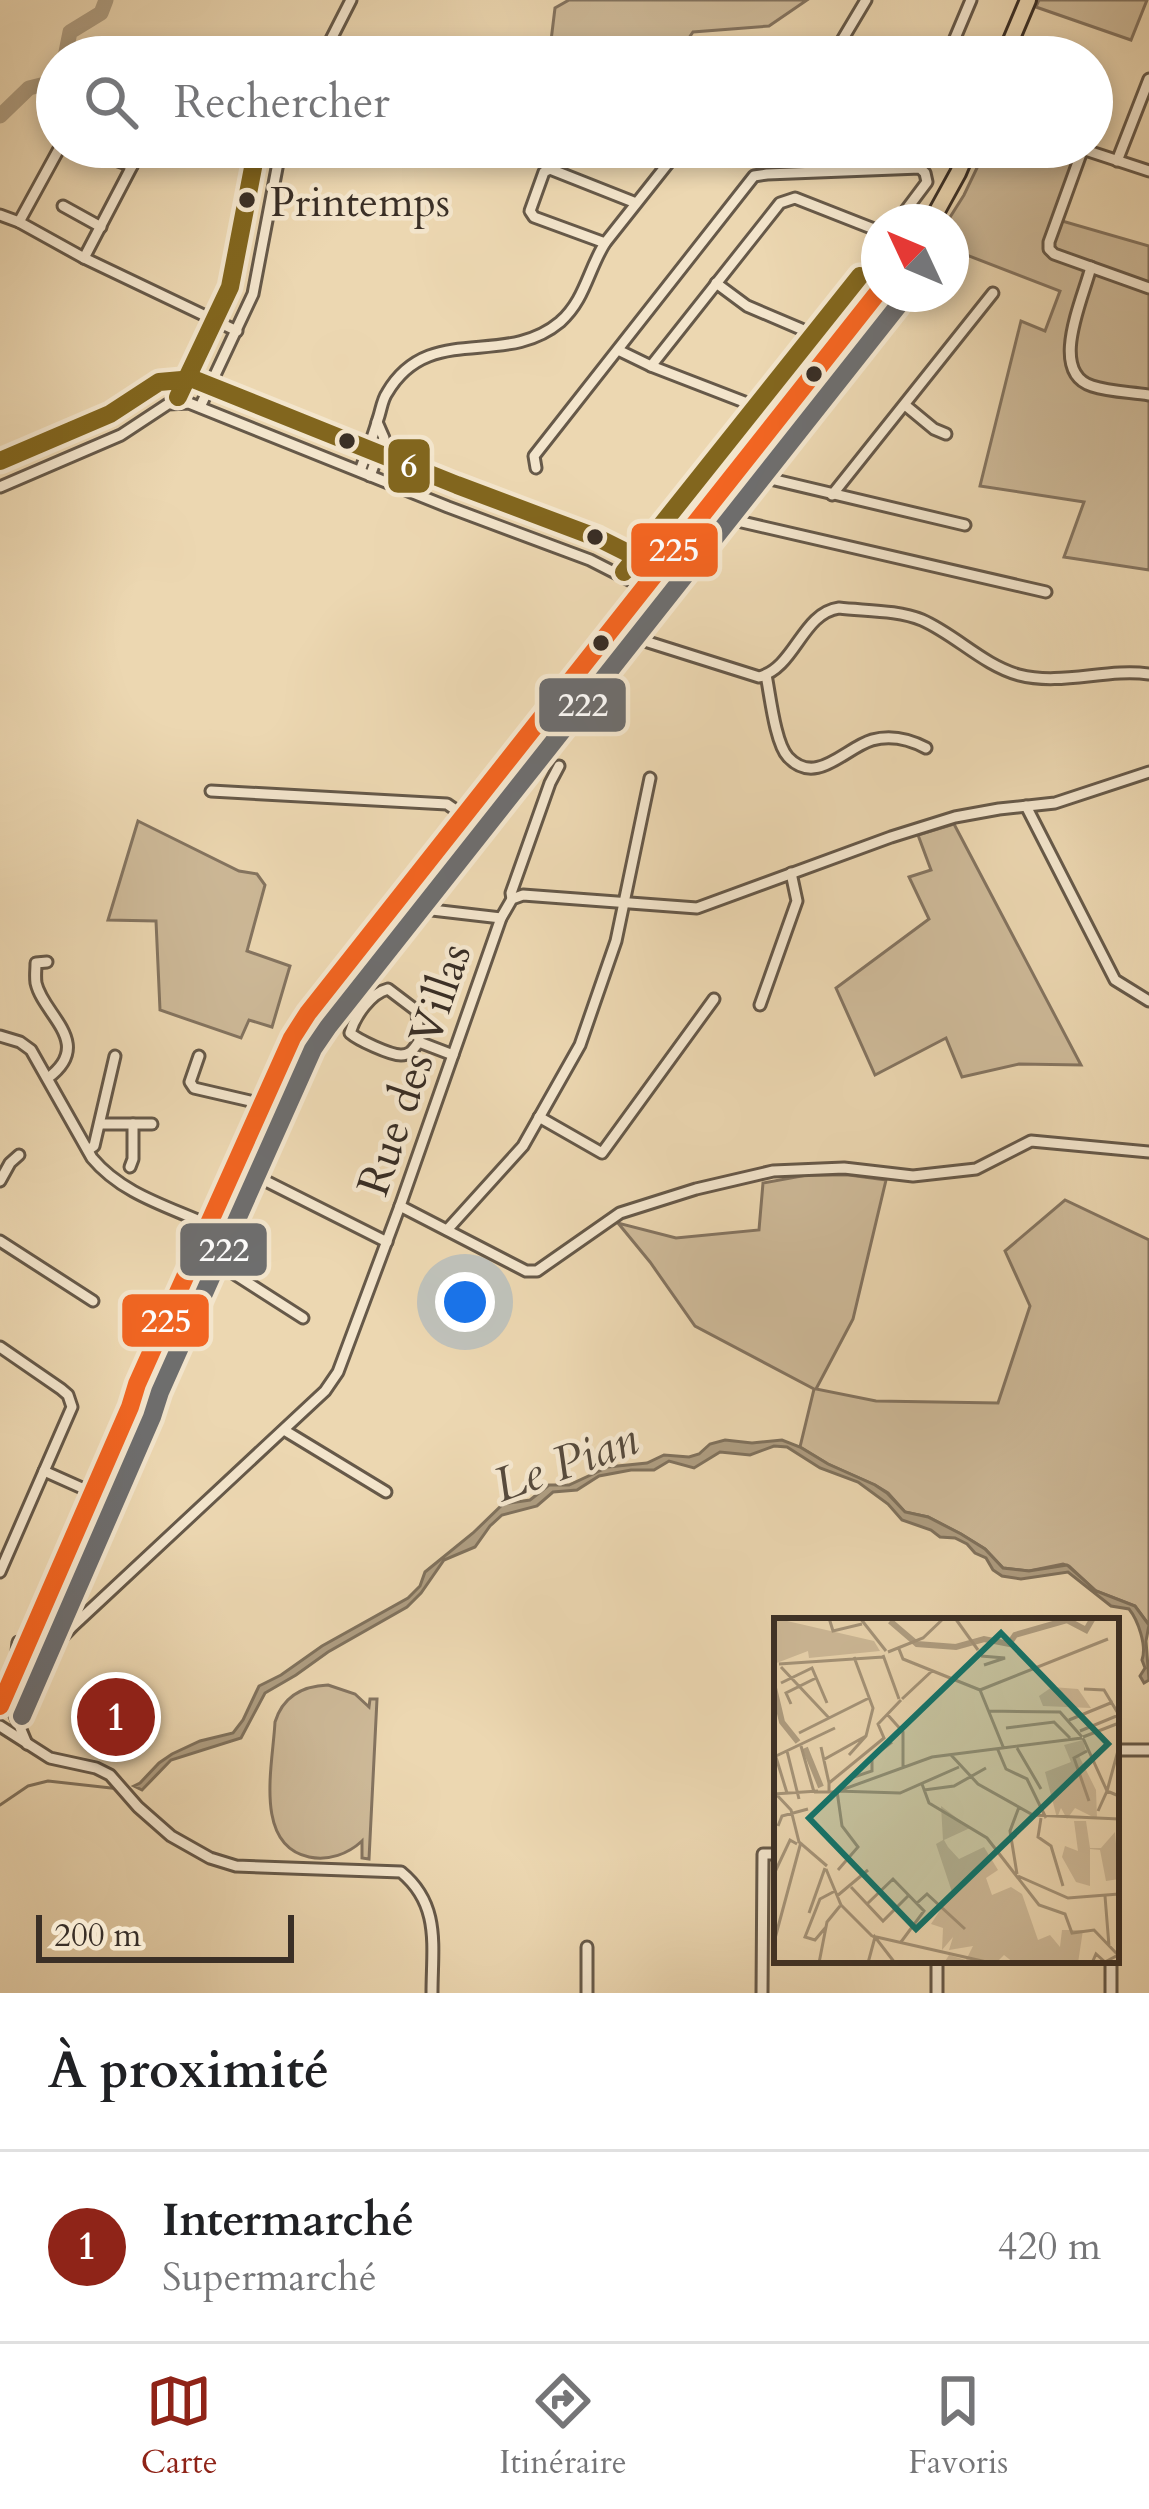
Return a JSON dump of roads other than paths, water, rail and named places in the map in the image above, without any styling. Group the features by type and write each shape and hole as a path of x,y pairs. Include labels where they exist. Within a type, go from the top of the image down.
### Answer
{"main road":[{"path":"1013,36 1028,0"},
{"path":"941,204 960,168"},
{"path":"2,1689 123,1406 308,1012 862,312"},
{"path":"2,1689 19,1661 22,1644"}],"street":[{"path":"333,36 351,0"},
{"path":"845,36 866,0"},
{"path":"955,36 970,0"},
{"path":"1117,161 1149,79"},
{"path":"1113,160 1149,171"},
{"path":"19,222 49,168"},
{"path":"84,258 131,168"},
{"path":"200,407 253,294 277,168"},
{"path":"365,474 384,438 377,422 387,393 403,374 448,349 525,343 558,323 583,295 605,243 664,168"},
{"path":"536,468 534,456 754,176 920,168 927,182 910,204"},
{"path":"1073,168 1049,250 1149,288"},
{"path":"605,243 534,217 530,211 544,172 550,169 636,203"},
{"path":"651,366 780,203 795,198 861,224"},
{"path":"63,206 101,227"},
{"path":"0,215 237,331"},
{"path":"1091,267 1068,350 1070,365 1076,377 1091,386 1149,395"},
{"path":"716,283 747,306 801,329 806,343"},
{"path":"832,495 993,293"},
{"path":"619,350 778,416"},
{"path":"0,487 121,435 168,404 189,403 590,560 644,587"},
{"path":"905,404 946,434"},
{"path":"736,471 965,525"},
{"path":"703,513 1046,592"},
{"path":"613,626 629,636 759,677 774,674 818,618 839,608 917,617 1018,675 1149,674"},
{"path":"766,675 781,744 788,757 803,766 820,768 868,741 890,738 926,748"},
{"name":"Rue des Villas","path":"2,1689 19,1682 326,1391 338,1372 559,766"},
{"path":"512,899 523,895 697,908 955,817 1055,803 1149,772"},
{"path":"447,1230 523,1146 580,1045 616,941 650,778"},
{"path":"212,790 447,804 463,814"},
{"path":"1026,806 1115,980 1149,1001"},
{"path":"760,1005 797,901 790,873"},
{"path":"395,901 406,907 501,918"},
{"path":"47,962 36,963 36,985 66,1031 65,1053 48,1078"},
{"path":"388,989 417,1011 419,1042 402,1055 350,1033 377,992 388,989"},
{"path":"539,1118 602,1153 714,999"},
{"path":"0,1036 31,1050 105,1173 122,1187 209,1225"},
{"path":"419,1042 453,1055"},
{"path":"199,1055 190,1082 194,1088 263,1104"},
{"path":"88,1150 94,1145 115,1056"},
{"path":"100,1124 152,1124"},
{"path":"130,1167 133,1124"},
{"path":"400,1206 526,1271 537,1271 620,1213 696,1189 795,1168 913,1175 976,1169 1031,1141 1149,1152"},
{"path":"0,1180 19,1155"},
{"path":"236,1166 387,1242"},
{"path":"0,1241 93,1301"},
{"path":"197,1250 303,1318"},
{"path":"0,1347 71,1401 71,1412 0,1572"},
{"path":"284,1430 386,1492"},
{"path":"44,1472 88,1491"},
{"path":"22,1644 42,1650 58,1642"},
{"path":"19,1661 39,1662"},
{"path":"2,1689 27,1744"},
{"path":"0,1726 50,1758 96,1768 116,1780 171,1836 210,1858 236,1866 401,1872 428,1905 432,1919 432,1993"},
{"path":"762,1993 763,1854 774,1855"},
{"path":"586,1993 587,1947"},
{"path":"1111,1993 1112,1963"}],"waterway":[{"path":"69,36 101,13 106,0"},
{"path":"0,116 36,86"},
{"name":"Le Pian","path":"0,1805 28,1786 48,1781 120,1789"}],"place":[{"name":"Printemps","path":"247,200"},
{"name":"Intermarché","path":"116,1717"}]}
